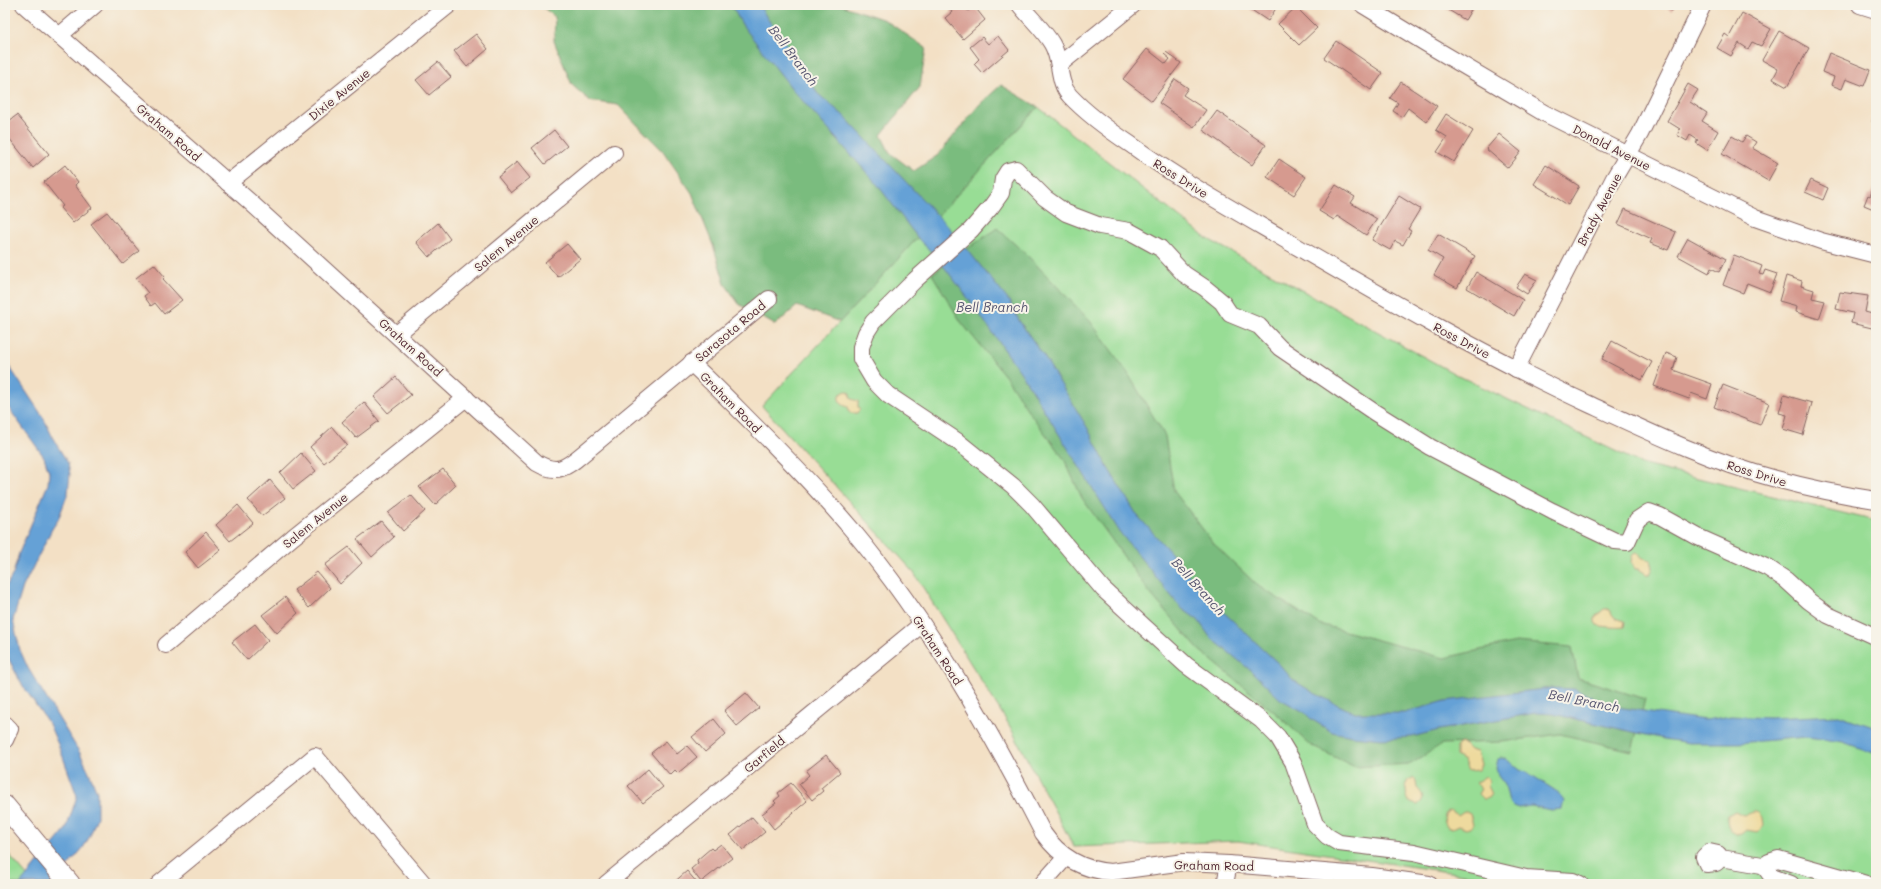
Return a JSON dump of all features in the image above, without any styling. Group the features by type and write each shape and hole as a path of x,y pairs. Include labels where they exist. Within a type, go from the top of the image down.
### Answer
{"main road":[{"path":"5,807 70,884"}],"street":[{"name":"Graham Road","path":"24,5 228,183 397,334 538,463 547,469 558,470 567,466 691,364 779,450 827,500 871,554 922,624 988,729 1049,842 1066,857 1079,865 1090,869 1111,872 1184,862 1229,864 1372,876 1429,884"},
{"path":"59,36 95,5"},
{"name":"Dixie Avenue","path":"228,183 449,5"},
{"path":"1020,5 1052,44 1060,64 1133,5"},
{"name":"Donald Avenue","path":"1363,5 1517,97 1628,155 1755,218 1821,241 1876,255"},
{"name":"Brady Avenue","path":"1516,369 1640,134 1703,5"},
{"path":"1860,5 1876,10"},
{"name":"Ross Drive","path":"1060,64 1062,83 1069,95 1107,128 1152,160 1210,196 1392,303 1516,369 1658,437 1722,462 1801,486 1876,500"},
{"name":"Salem Avenue","path":"397,334 614,153"},
{"path":"1580,884 1573,881 1526,878 1414,852 1339,843 1327,836 1315,824 1293,762 1278,737 1261,720 1186,665 1103,589 1032,505 1013,486 958,441 888,395 874,380 861,359 861,347 866,333 873,322 970,230 991,207 1000,193 1003,179 1008,171 1016,169 1045,198 1066,213 1100,226 1129,230 1160,248 1184,274 1222,302 1230,314 1259,326 1280,348 1374,412 1430,447 1552,511 1615,541 1627,542 1637,520 1649,512 1660,516 1698,537 1768,568 1786,580 1809,601 1828,615 1876,637"},
{"name":"Sarasota Road","path":"691,364 769,298"},
{"name":"Salem Avenue","path":"166,645 293,537 466,398"},
{"name":"Garfield","path":"606,884 922,624"},
{"path":"5,724 10,729 5,740"},
{"path":"159,884 315,756 424,884"},
{"path":"1042,884 1066,857"},
{"path":"1721,858 1768,866"},
{"path":"1791,884 1772,877 1767,870 1769,862 1778,859 1866,884"},
{"path":"1225,884 1229,864"}],"green space":[{"path":"540,5 841,5 885,20 926,48 920,87 881,135 890,153 914,171 938,155 979,105 1001,85 1038,107 840,322 797,306 775,325 739,304 725,284 713,245 692,193 663,151 618,105 590,101 572,85 554,41 555,17"},
{"path":"1038,107 1206,238 1457,375 1644,465 1876,521 1876,884 1530,884 1238,841 1074,847 1008,723 912,570 762,406"},
{"path":"997,228 1028,256 1090,321 1127,372 1165,436 1174,491 1214,544 1258,586 1319,624 1444,658 1516,642 1572,647 1578,678 1645,699 1632,751 1560,734 1502,742 1442,744 1411,764 1355,767 1310,745 1279,716 1198,649 1149,592 1082,498 1064,459 1029,412 1006,377 961,322 932,274"},
{"path":"5,850 34,884 5,884"}],"sand":[{"path":"846,391 849,392 851,399 858,401 858,407 860,409 857,413 850,413 848,407 840,401 839,395"},
{"path":"1635,553 1643,558 1651,560 1653,568 1650,574 1646,574 1639,569 1635,569 1631,562 1632,556"},
{"path":"1604,609 1608,609 1615,618 1625,621 1624,627 1597,625 1595,622 1595,617"},
{"path":"1461,743 1470,750 1477,752 1481,764 1478,770 1468,771 1464,761 1456,756 1456,747"},
{"path":"1486,776 1489,779 1488,786 1492,794 1489,798 1483,799 1478,794 1481,789 1475,783"},
{"path":"1413,778 1416,781 1417,788 1423,797 1422,801 1417,805 1406,798 1405,786 1408,780"},
{"path":"1450,810 1458,815 1464,811 1470,814 1473,824 1472,827 1466,829 1458,826 1452,829 1447,827 1444,817"},
{"path":"1735,811 1743,815 1754,812 1758,813 1763,818 1764,826 1758,832 1746,830 1741,834 1735,834 1730,829 1727,819 1728,815"}],"water":[{"name":"Bell Branch","path":"731,5 759,5 775,30 803,65 817,93 843,115 954,233 1009,301 1020,322 1043,355 1087,427 1108,468 1137,515 1180,563 1200,590 1280,665 1293,680 1314,693 1355,713 1404,713 1445,701 1552,688 1574,689 1592,696 1603,705 1705,720 1732,716 1769,718 1839,715 1876,728 1876,754 1843,742 1807,737 1738,743 1689,743 1664,739 1553,714 1536,713 1439,730 1412,737 1382,739 1332,732 1311,719 1304,712 1280,699 1250,670 1210,637 1198,620 1181,608 1121,534 1021,373 970,301 935,255 921,242 876,183 793,90 743,26"},
{"path":"5,360 43,417 55,442 68,463 70,474 68,493 58,520 23,587 13,620 20,650 28,668 80,753 97,792 97,817 90,836 83,848 53,884 20,884 66,829 77,796 49,724 21,683 5,652 5,588 13,574 19,553 48,484 49,472 44,457 5,403"},
{"path":"1498,759 1506,759 1520,770 1530,774 1556,791 1564,801 1562,809 1551,810 1531,806 1518,808 1513,806 1509,802 1505,785 1498,776 1496,768"}],"building":[{"path":"947,5 964,5 968,11 974,6 985,20 963,39 945,18 952,12"},
{"path":"1252,5 1278,5 1268,21 1250,9"},
{"path":"1440,5 1474,5 1465,20"},
{"path":"1663,5 1676,5 1672,11"},
{"path":"1296,7 1317,28 1299,45 1278,24"},
{"path":"1742,13 1771,29 1761,46 1752,42 1748,49 1739,43 1731,56 1717,48 1725,34 1729,37"},
{"path":"1779,31 1809,48 1787,87 1773,79 1778,69 1762,60"},
{"path":"476,34 488,49 467,67 454,51"},
{"path":"998,36 1009,50 982,73 974,64 979,59 970,47 982,37 988,44"},
{"path":"1336,41 1383,73 1371,90 1324,58"},
{"path":"1147,49 1166,64 1170,59 1164,54 1166,52 1181,63 1152,101 1123,79"},
{"path":"1829,53 1870,70 1864,86 1846,79 1842,89 1831,85 1834,77 1822,72"},
{"path":"438,62 451,77 429,95 416,80"},
{"path":"1175,79 1188,88 1183,95 1206,110 1194,127 1159,103"},
{"path":"1401,82 1437,106 1426,122 1408,108 1402,117 1393,111 1398,103 1390,98"},
{"path":"1688,84 1698,90 1690,102 1707,113 1702,121 1718,131 1707,150 1696,143 1698,140 1690,135 1687,141 1677,135 1680,129 1667,121"},
{"path":"1876,109 1876,123 1872,122"},
{"path":"1217,111 1266,145 1252,165 1203,130"},
{"path":"1446,114 1473,131 1454,162 1437,152 1447,137 1436,130"},
{"path":"17,115 49,154 33,168 5,133 5,124"},
{"path":"554,130 567,146 545,164 532,148"},
{"path":"1499,134 1521,152 1508,168 1486,149"},
{"path":"1732,136 1742,142 1746,136 1756,142 1752,148 1778,163 1768,181 1722,154"},
{"path":"1279,159 1306,177 1294,195 1267,177"},
{"path":"517,162 530,178 511,193 498,177"},
{"path":"65,165 78,182 75,185 92,208 73,223 60,208 63,206 44,182"},
{"path":"1546,165 1579,186 1568,205 1534,184"},
{"path":"1811,180 1828,188 1823,200 1805,192"},
{"path":"1876,183 1876,210 1864,205 1868,195 1870,196"},
{"path":"1336,185 1355,197 1351,203 1377,219 1366,235 1337,216 1334,220 1319,211"},
{"path":"1399,196 1420,209 1408,229 1411,231 1403,245 1395,241 1390,250 1372,240"},
{"path":"1625,209 1676,232 1668,250 1650,243 1652,239 1618,224"},
{"path":"107,212 139,251 123,264 91,224"},
{"path":"438,223 450,239 429,257 416,242"},
{"path":"1438,234 1475,256 1457,288 1434,275 1443,259 1428,250"},
{"path":"1688,238 1726,259 1719,272 1711,268 1709,273 1678,256"},
{"path":"567,244 580,259 558,277 545,262"},
{"path":"1734,255 1762,266 1759,274 1763,275 1765,270 1777,274 1770,292 1747,283 1743,293 1723,285"},
{"path":"154,264 165,277 163,279 182,300 164,314 155,303 151,306 144,296 148,293 136,278"},
{"path":"1476,272 1523,300 1514,316 1467,288"},
{"path":"1525,274 1537,280 1527,294 1516,287"},
{"path":"1786,276 1802,281 1801,286 1814,290 1812,298 1825,301 1819,319 1796,312 1797,306 1779,301"},
{"path":"1840,292 1868,296 1865,312 1876,315 1876,329 1851,323 1853,313 1836,309"},
{"path":"1612,341 1652,362 1642,380 1602,359"},
{"path":"1666,353 1677,357 1673,370 1712,384 1707,399 1691,393 1689,399 1654,386"},
{"path":"396,377 411,395 388,413 374,397"},
{"path":"1723,385 1769,403 1760,425 1714,407"},
{"path":"1784,395 1812,403 1803,435 1783,429 1787,415 1779,413"},
{"path":"364,402 379,421 356,438 342,422"},
{"path":"332,427 347,445 324,463 310,447"},
{"path":"301,453 316,471 293,489 280,473"},
{"path":"443,469 456,485 435,505 419,487"},
{"path":"270,480 285,498 262,516 248,500"},
{"path":"411,495 425,511 403,531 388,513"},
{"path":"238,505 253,523 230,541 216,525"},
{"path":"381,521 394,537 372,557 357,539"},
{"path":"206,532 221,550 198,568 185,552"},
{"path":"349,547 362,563 340,584 325,565"},
{"path":"317,572 330,588 309,608 294,590"},
{"path":"285,597 298,613 277,633 262,615"},
{"path":"255,624 268,640 247,660 232,642"},
{"path":"746,693 759,708 737,726 724,711"},
{"path":"714,719 726,734 705,752 692,737"},
{"path":"666,741 677,754 687,746 697,757 678,773 675,770 670,775 651,753"},
{"path":"826,755 840,772 821,788 823,791 812,800 799,784 809,775 806,771"},
{"path":"648,769 663,787 643,803 628,786"},
{"path":"791,783 807,801 774,829 762,814 776,803 774,801 780,796 778,793"},
{"path":"752,817 765,832 743,850 730,835"},
{"path":"721,844 732,858 701,882 691,869 698,863 697,860 711,848 713,850"},
{"path":"687,871 698,884 672,884"}]}
